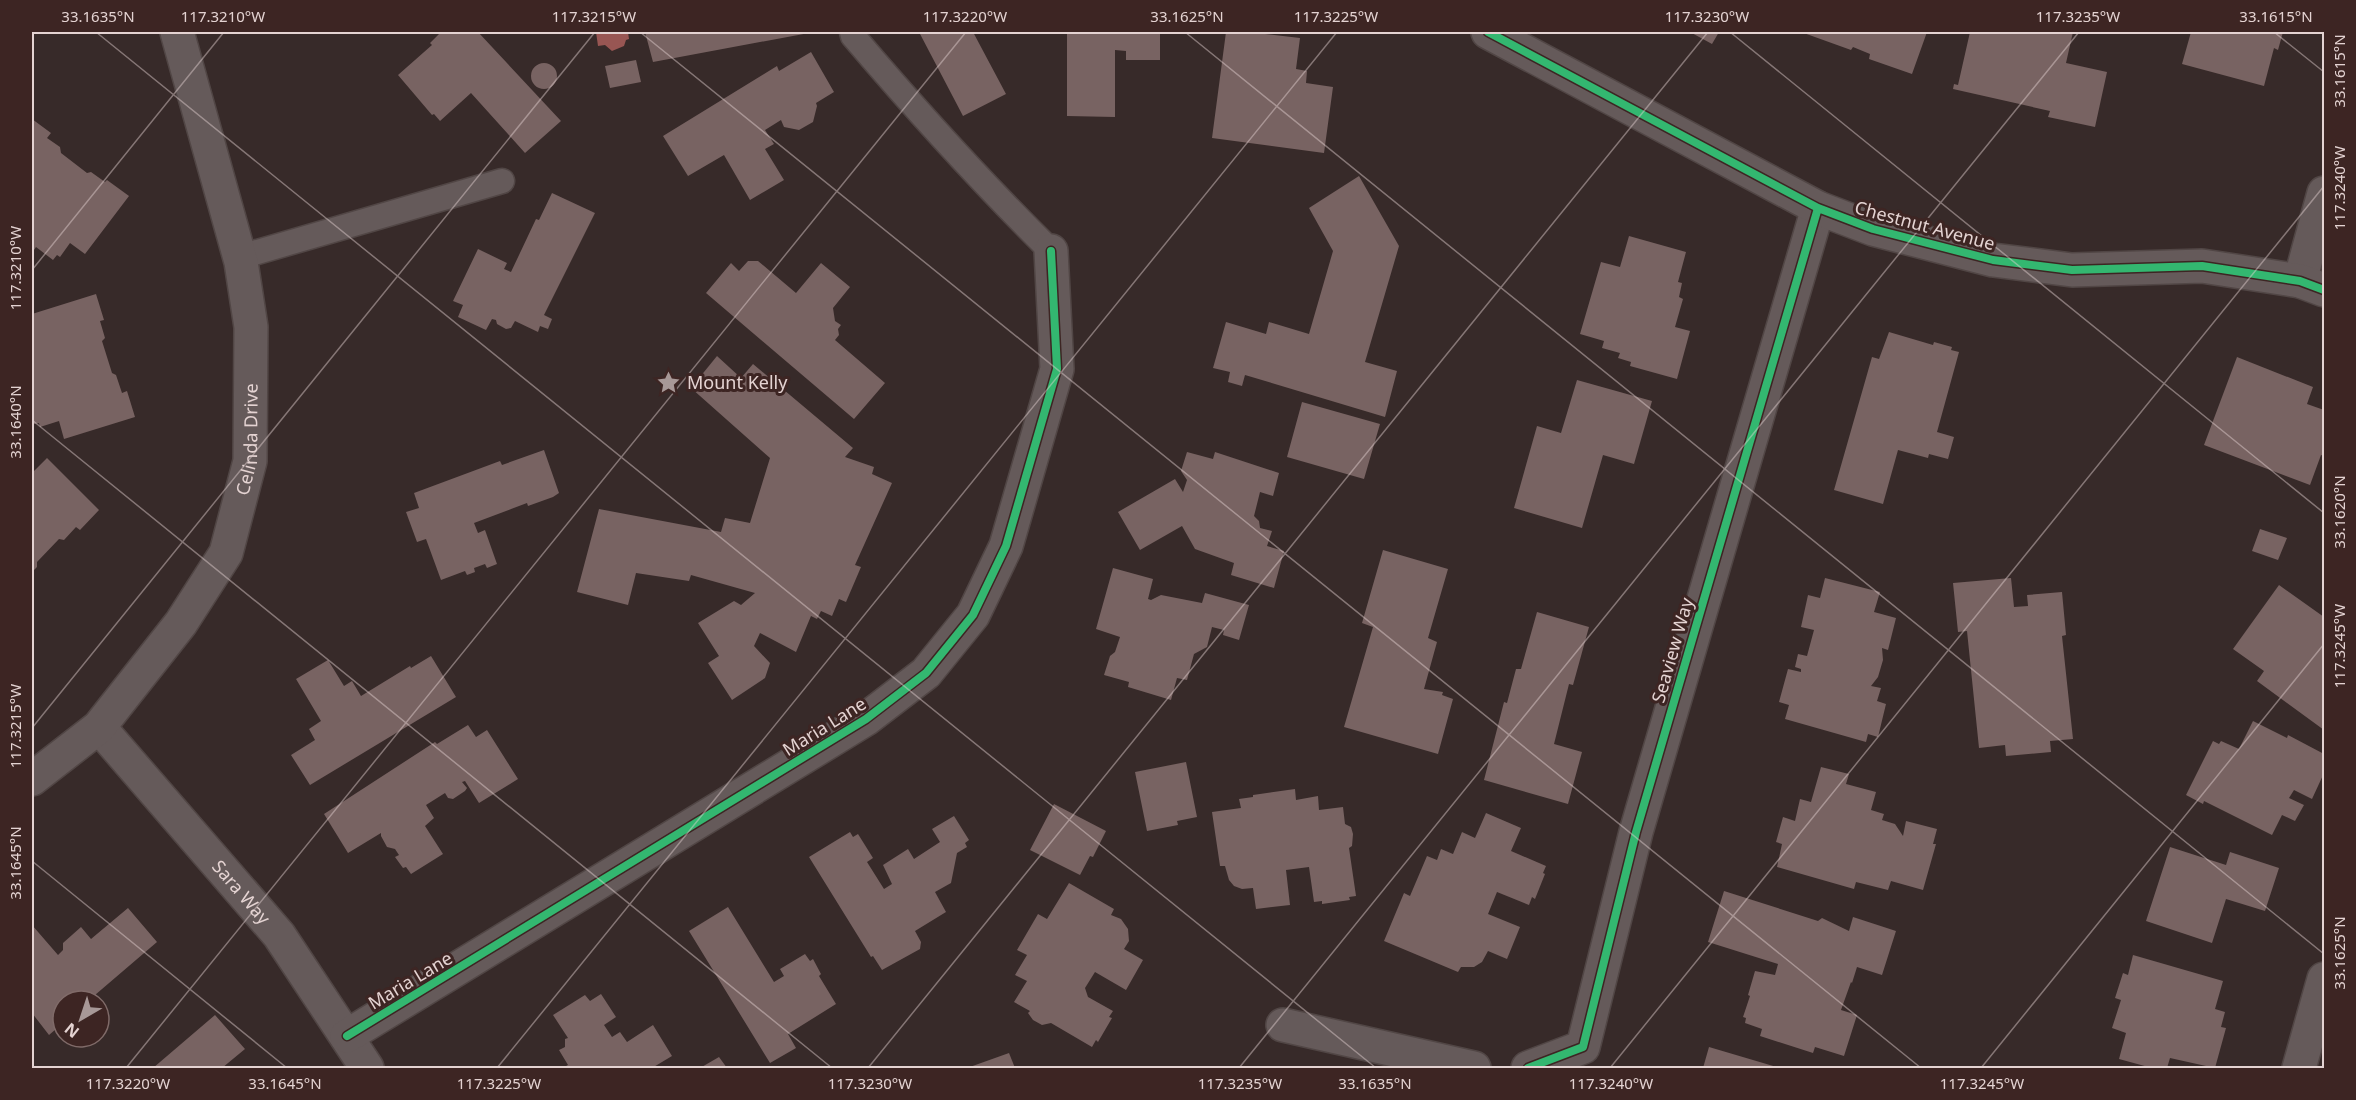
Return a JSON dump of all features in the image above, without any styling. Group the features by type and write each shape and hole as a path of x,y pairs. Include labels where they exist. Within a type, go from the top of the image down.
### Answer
{"street":[{"name":"Celinda Drive","path":"32,778 99,727 181,623 226,553 250,461 251,327 240,257 177,32"},
{"name":"Chestnut Avenue","path":"1488,32 1818,208 1873,229 1993,260 2072,270 2202,266 2312,286"},
{"path":"2312,286 2325,193"},
{"name":"Seaview Way","path":"1528,1068 1583,1047 1635,832 1818,208"},
{"name":"Maria Lane","path":"347,1036 866,719 926,674 973,615 1006,546 1057,369 1051,251"},
{"name":"Sara Way","path":"99,727 279,936 367,1068"},
{"path":"2299,1068 2325,979"},
{"path":"1282,1025 1474,1068"}],"lane":[{"path":"852,32 914,108 980,181 1051,251"},
{"path":"240,257 502,180"}],"shaded area":[{"path":"596,32 628,32 629,39 626,40 624,46 612,51 605,45 598,46"}],"building":[{"path":"437,32 478,32 561,121 525,153 471,93 440,121 434,114 432,115 398,75 432,45 430,43 439,34"},
{"path":"645,32 809,32 809,33 653,62"},
{"path":"919,32 973,32 1006,94 963,116"},
{"path":"1067,32 1160,32 1160,60 1126,60 1126,51 1115,50 1115,117 1067,116"},
{"path":"1226,32 1300,38 1296,69 1307,71 1306,83 1333,87 1324,153 1212,138"},
{"path":"1690,32 1719,32 1712,44"},
{"path":"1801,32 1927,32 1912,74 1869,59 1870,54 1853,47 1851,50"},
{"path":"1970,32 2073,32 2066,63 2107,72 2095,127 2048,117 2050,111 1953,89 1954,84 1958,85"},
{"path":"2191,32 2283,32 2278,50 2274,48 2264,86 2182,64"},
{"path":"811,52 834,92 816,103 813,122 799,130 784,127 781,120 765,130 774,144 765,149 784,180 750,200 724,155 688,176 663,136 777,66 779,71"},
{"path":"636,60 641,82 610,88 605,66"},
{"path":"544,63 553,67 557,76 553,85 544,89 535,85 531,76 535,67"},
{"path":"32,119 51,133 47,138 60,147 61,153 87,173 91,172 105,182 107,180 129,196 85,254 70,243 60,257 57,255 53,260 36,247 34,250 32,248"},
{"path":"1359,176 1399,246 1365,362 1397,371 1385,417 1245,375 1242,386 1228,382 1230,372 1213,368 1226,322 1266,334 1269,322 1309,334 1333,251 1309,208"},
{"path":"552,193 595,213 544,315 552,319 548,329 540,326 538,332 515,321 511,328 506,329 492,319 486,330 458,317 463,305 453,301 478,249 507,263 504,269 511,272 536,219 539,220"},
{"path":"1629,236 1686,252 1678,282 1682,283 1679,297 1683,299 1675,327 1690,331 1677,379 1630,366 1631,362 1618,358 1620,353 1602,348 1604,341 1580,334 1601,262 1620,267"},
{"path":"748,261 758,261 796,293 821,263 850,287 833,308 835,321 841,325 838,329 839,335 835,340 885,383 854,419 706,293 731,263 739,271"},
{"path":"96,294 104,320 100,321 105,338 102,341 112,373 116,375 122,393 127,391 135,417 64,439 59,421 40,427 39,423 34,424 32,415 32,314"},
{"path":"1889,332 1933,345 1934,342 1952,347 1951,350 1959,352 1937,432 1954,437 1948,459 1929,454 1928,458 1898,450 1883,504 1834,490 1872,357 1879,359"},
{"path":"717,356 741,378 753,364 853,448 845,457 874,467 872,474 892,483 855,565 861,567 846,602 839,599 832,616 821,611 817,619 811,616 796,652 760,633 754,646 770,663 765,678 732,700 708,663 719,656 698,623 734,601 741,605 755,593 691,575 689,581 636,573 628,605 577,592 599,509 721,532 725,518 750,523 770,458 691,388"},
{"path":"2237,357 2313,387 2307,404 2324,410 2324,456 2321,455 2310,485 2204,445"},
{"path":"1577,380 1652,401 1634,464 1603,455 1582,528 1514,508 1537,426 1561,433"},
{"path":"1302,402 1380,424 1364,479 1287,457"},
{"path":"544,450 559,493 528,506 527,503 474,523 478,533 485,530 497,564 487,568 485,564 474,568 475,572 467,575 465,571 441,580 426,539 417,542 406,512 419,508 414,493 500,461 502,465"},
{"path":"1187,452 1213,459 1215,452 1279,473 1273,496 1260,492 1254,516 1259,521 1260,528 1272,531 1267,546 1284,551 1274,588 1231,575 1234,563 1195,549 1182,526 1140,550 1118,512 1175,479 1183,492 1187,480 1181,471"},
{"path":"47,458 99,510 80,530 76,527 64,540 59,539 37,562 37,567 32,572 32,470 33,472"},
{"path":"2260,529 2287,538 2278,560 2252,551"},
{"path":"1383,550 1448,569 1428,638 1437,642 1424,689 1443,692 1442,695 1453,699 1438,754 1344,727 1373,627 1362,623"},
{"path":"1113,568 1153,579 1148,599 1151,600 1161,595 1202,603 1205,593 1249,605 1239,640 1223,635 1224,630 1212,627 1207,647 1194,654 1187,680 1177,678 1171,700 1128,687 1129,682 1104,675 1110,656 1115,652 1120,637 1096,629"},
{"path":"1825,578 1880,592 1874,612 1896,618 1888,650 1882,648 1883,660 1878,677 1871,686 1881,688 1877,701 1886,704 1878,737 1868,734 1866,742 1785,719 1789,705 1779,702 1788,669 1801,672 1801,669 1795,667 1798,654 1807,656 1814,630 1801,627 1808,595 1820,598"},
{"path":"2011,578 2014,607 2028,606 2027,595 2062,592 2066,635 2062,636 2073,739 2050,741 2051,752 2006,756 2005,745 1979,748 1967,631 1958,632 1953,583"},
{"path":"2279,585 2324,617 2324,730 2257,681 2264,671 2233,649"},
{"path":"1537,612 1589,627 1573,685 1569,684 1554,744 1582,752 1568,804 1484,780 1504,702 1507,703 1516,669 1521,669"},
{"path":"431,656 456,697 310,785 291,755 315,740 309,729 321,721 296,679 328,660 344,686 352,681 361,696"},
{"path":"2253,721 2287,738 2288,735 2324,754 2324,773 2312,799 2294,790 2289,798 2304,805 2295,821 2282,815 2272,835 2204,801 2203,804 2186,795 2213,741 2219,744 2221,741 2239,749"},
{"path":"468,725 476,737 487,730 518,779 479,803 465,781 462,782 467,788 465,791 453,799 448,798 445,793 426,805 434,818 425,826 443,854 411,874 395,857 399,855 395,849 387,847 381,833 348,853 324,814 435,742 437,744"},
{"path":"1186,762 1197,817 1177,821 1178,825 1147,831 1135,772"},
{"path":"1821,767 1849,774 1846,784 1876,792 1871,810 1884,814 1882,820 1895,824 1903,836 1906,821 1937,829 1933,844 1936,844 1923,890 1891,881 1888,890 1856,882 1854,889 1777,867 1782,844 1776,842 1783,817 1795,821 1800,799 1811,802"},
{"path":"1295,789 1296,800 1318,796 1319,810 1343,807 1345,824 1351,827 1353,834 1352,846 1349,848 1356,896 1349,897 1350,900 1322,904 1322,901 1314,902 1309,867 1286,870 1290,905 1256,909 1253,888 1242,889 1234,886 1229,880 1225,866 1220,866 1212,812 1241,808 1239,799 1253,797 1253,795"},
{"path":"1054,804 1106,831 1093,857 1090,856 1080,875 1030,850"},
{"path":"1486,813 1521,828 1511,851 1546,866 1535,899 1532,897 1529,905 1497,892 1488,914 1520,927 1507,959 1488,951 1482,962 1474,967 1461,967 1458,972 1384,941 1404,893 1410,896 1427,856 1437,860 1441,849 1453,854 1462,832 1475,838"},
{"path":"954,816 969,840 965,843 967,847 957,853 951,883 935,892 946,912 915,931 921,942 920,949 882,970 873,956 871,957 809,857 850,832 853,837 858,834 873,858 867,862 884,889 892,884 883,865 908,849 914,859 940,842 932,829"},
{"path":"2170,847 2226,865 2230,852 2279,868 2265,911 2226,899 2212,943 2146,921"},
{"path":"1069,883 1114,909 1111,915 1121,919 1128,929 1129,941 1124,949 1143,960 1126,990 1095,972 1085,988 1088,997 1113,1011 1109,1017 1112,1018 1098,1042 1096,1040 1092,1047 1051,1023 1042,1025 1033,1020 1028,1013 1030,1011 1014,1002 1027,981 1015,975 1027,955 1017,950 1038,914 1047,919"},
{"path":"1724,891 1818,921 1822,918 1849,931 1853,917 1896,931 1882,975 1857,967 1841,1010 1857,1015 1844,1056 1815,1047 1813,1053 1760,1036 1762,1029 1745,1023 1746,1018 1743,1017 1755,971 1775,975 1778,964 1708,942"},
{"path":"728,907 774,982 784,976 780,969 805,954 810,961 813,959 821,974 819,976 836,1004 788,1034 796,1048 770,1063 689,931"},
{"path":"128,908 157,942 102,989 51,989 51,1033 49,1035 32,1013 32,925 58,955 63,950 63,943 81,927 91,939"},
{"path":"2133,955 2223,981 2215,1009 2225,1012 2221,1027 2226,1028 2215,1068 2170,1058 2167,1068 2152,1068 2119,1059 2126,1033 2112,1028 2121,1000 2115,998 2123,973 2128,975"},
{"path":"601,994 616,1017 604,1025 612,1037 620,1032 627,1042 653,1025 672,1056 652,1068 562,1068 568,1065 559,1050 565,1047 565,1039 568,1038 553,1015 585,995 590,1001"},
{"path":"215,1015 245,1049 222,1068 153,1068"},
{"path":"1709,1047 1780,1068 1703,1068"},
{"path":"1009,1053 1015,1068 967,1068"},
{"path":"719,1057 727,1068 700,1068"}],"cycle path":[{"path":"1488,32 1818,208 1873,229 1993,260 2072,270 2202,266 2300,281 2324,290"},
{"path":"1528,1068 1583,1047 1636,832 1818,208"},
{"path":"347,1036 866,719 926,673 973,615 1006,546 1057,369 1051,251"}],"place":[{"name":"Mount Kelly","path":"669,382"}]}
